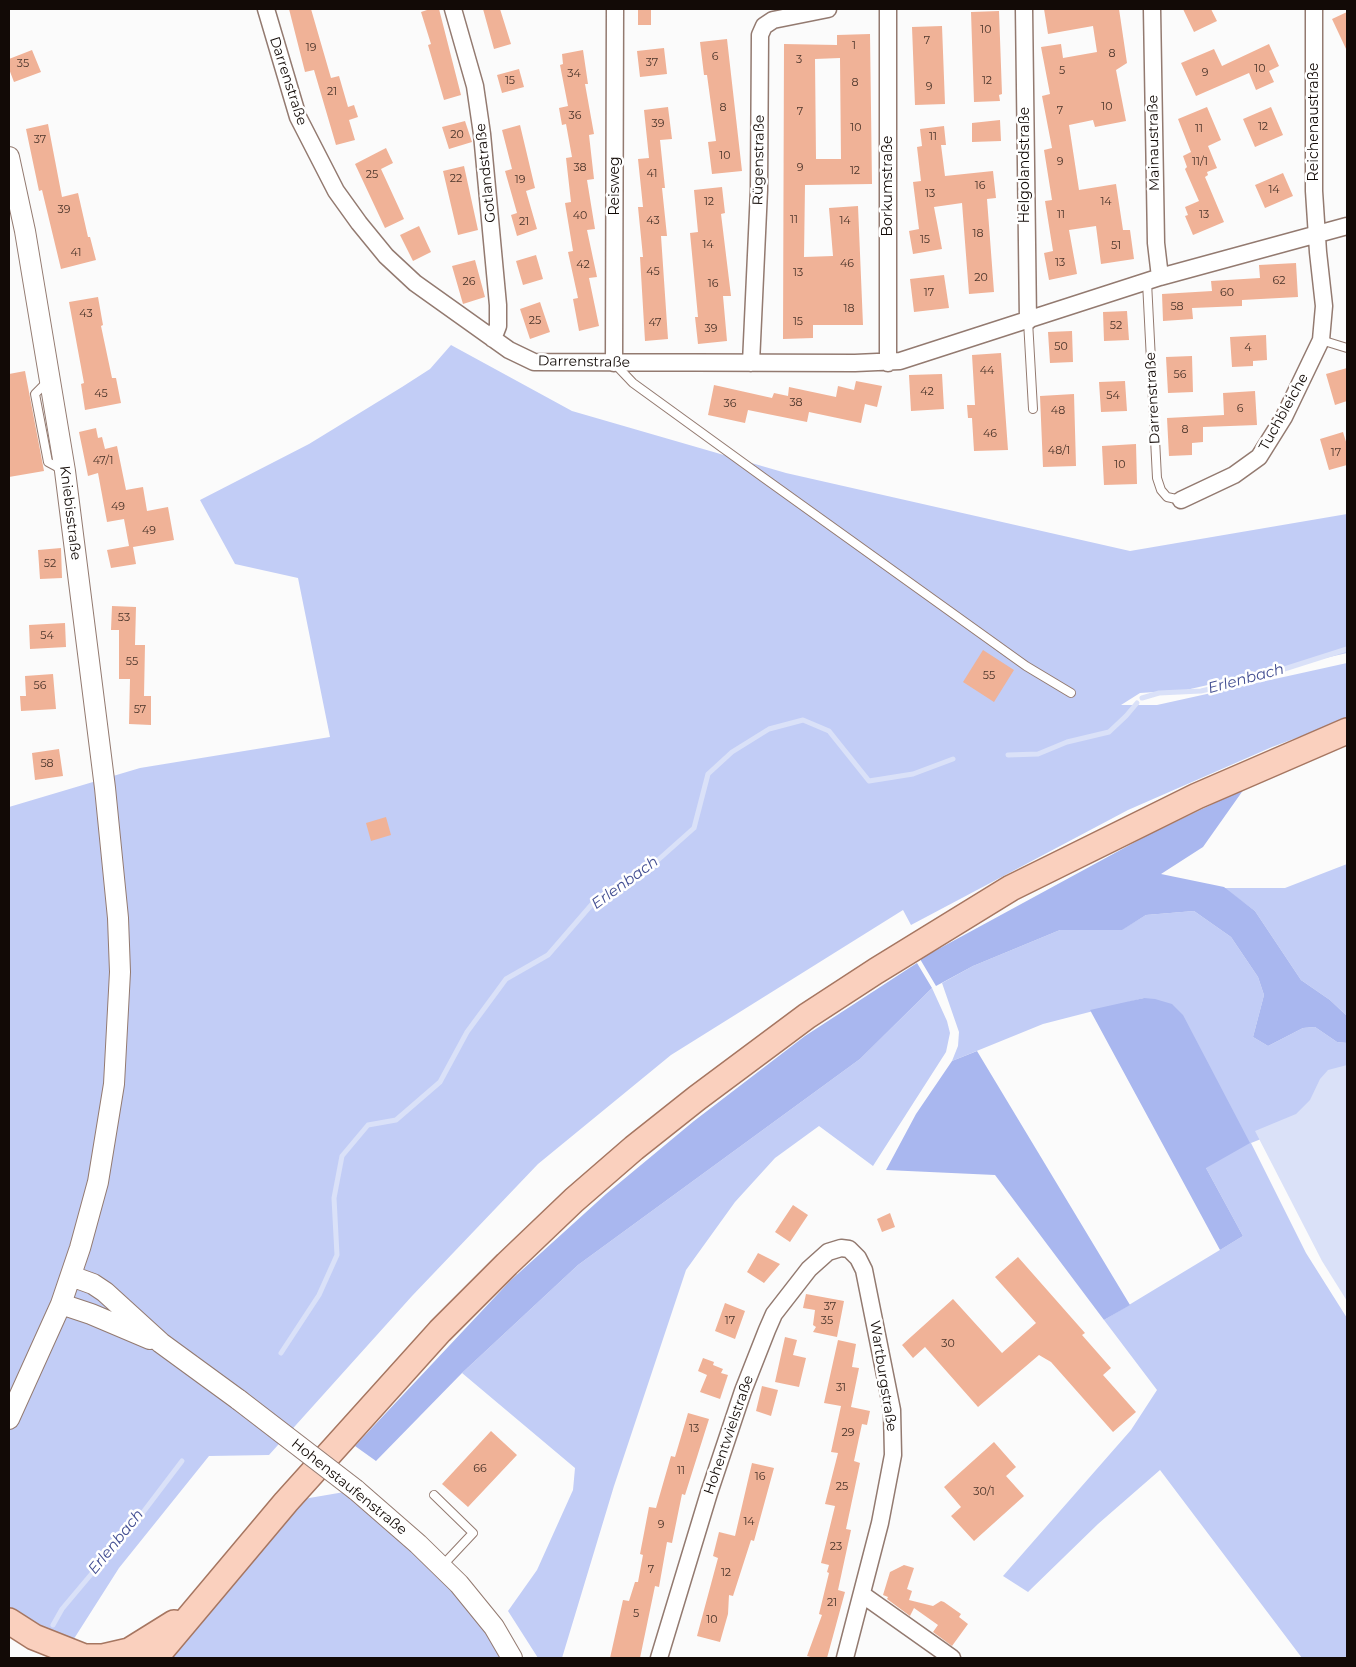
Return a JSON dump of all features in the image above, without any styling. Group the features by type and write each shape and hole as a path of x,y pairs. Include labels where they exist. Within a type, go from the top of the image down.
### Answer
{"main road":[{"path":"155,1658 353,1426 473,1297 547,1226 634,1148 751,1056 876,971 1011,888 1197,796 1347,731"},
{"path":"9,1621 34,1637 87,1657 103,1657 129,1651 172,1625 202,1601"},
{"path":"34,1637 55,1658"}],"street":[{"name":"Darrenstraße","path":"266,9 298,117 336,191 363,228 401,271 447,308 517,354 534,362 888,363 914,358 1153,279 1347,226"},
{"name":"Gotlandstraße","path":"453,9 475,86 486,164 498,305 498,326 493,339"},
{"name":"Reisweg","path":"614,363 615,9"},
{"name":"Rügenstraße","path":"752,363 759,182 760,35 764,26 773,20 828,9"},
{"name":"Borkumstraße","path":"888,9 888,363"},
{"name":"Helgolandstraße","path":"1024,9 1028,321"},
{"name":"Mainaustraße","path":"1152,9 1156,243 1153,279"},
{"name":"Reichenaustraße","path":"1314,9 1316,234"},
{"name":"Kniebisstraße","path":"9,157 25,231 65,471 114,872 120,972 114,1084 98,1182 61,1304 9,1419"},
{"name":"Tuchbleiche","path":"1181,500 1228,478 1259,457 1284,417 1321,340 1324,306 1316,234"},
{"name":"Hohentwielstraße","path":"659,1658 712,1484 745,1384 774,1314 797,1282 821,1256 835,1248 849,1250"},
{"name":"Wartburgstraße","path":"845,1658 863,1595 888,1487 893,1454 892,1410 866,1277 858,1258 849,1250"},
{"name":"Hohenstaufenstraße","path":"71,1276 93,1284 105,1292 160,1343 239,1400 356,1490 442,1566 494,1627 512,1658"},
{"name":"Hohenstaufenstraße","path":"61,1304 91,1314 160,1343"},
{"path":"863,1595 952,1658"}],"lane":[{"name":"Darrenstraße","path":"1153,279 1158,478 1161,490 1167,497 1181,500"},
{"path":"1028,321 1033,409"},
{"path":"1321,340 1347,348"},
{"path":"614,363 633,383 764,478 1026,666 1071,693"},
{"path":"434,1495 474,1533 442,1566"}],"shaded area":[{"path":"451,345 572,411 786,473 1130,551 1347,514 1347,653 1186,690 1140,693 1121,705 1157,705 1347,663 1347,719 1272,747 1128,810 911,925 903,910 671,1055 538,1164 412,1296 269,1455 209,1456 119,1568 63,1656 9,1621 9,807 140,768 330,737 298,578 235,564 200,500 309,444 402,387 430,369"},
{"path":"1244,789 1203,847 1161,874 1224,887 1255,911 1301,980 1330,1000 1347,1016 1347,1043 1337,1042 1315,1027 1303,1028 1268,1046 1253,1037 1264,995 1258,977 1231,937 1194,911 1146,915 1122,930 1060,930 973,966 936,986 920,959 1148,835"},
{"path":"1347,864 1347,1016 1330,1000 1301,980 1255,911 1224,888 1285,888"},
{"path":"1194,911 1231,937 1258,977 1264,995 1253,1037 1268,1046 1303,1028 1315,1027 1337,1042 1347,1043 1347,1299 1261,1139 1251,1143 1306,1253 1347,1318 1347,1658 1302,1658 1160,1470 1098,1524 1028,1592 1003,1576 1131,1430 1157,1390 1104,1320 1243,1236 1206,1168 1144,998 1043,1024 952,1061 958,1046 959,1032 942,983 973,966 1060,930 1121,930 1146,915"},
{"path":"917,963 932,988 860,1059 578,1265 462,1373 376,1461 355,1446 510,1281 606,1194 694,1121 805,1036"},
{"path":"932,988 947,1021 950,1033 946,1052 873,1166 819,1126 775,1158 735,1202 686,1270 614,1486 562,1658 538,1658 508,1611 537,1570 573,1490 575,1468 462,1373 578,1265 860,1059"},
{"path":"1144,998 1172,1004 1183,1015 1250,1143 1206,1168 1243,1236 1220,1250 1090,1010"},
{"path":"977,1051 1130,1305 1104,1320 995,1175 886,1170 916,1114 952,1061"},
{"path":"1347,1065 1347,1301 1322,1261 1255,1131 1296,1114 1310,1100 1320,1079 1328,1070"},
{"path":"356,1490 385,1515 512,1658 155,1658 286,1502"}],"building":[{"path":"289,9 311,9 331,78 339,76 348,107 354,105 358,117 349,120 355,140 336,145 314,70 305,72"},
{"path":"439,9 461,95 444,100 428,45 431,44 421,12"},
{"path":"483,9 500,9 511,44 494,49"},
{"path":"638,9 651,9 651,25 638,25"},
{"path":"1044,9 1119,9 1127,63 1116,70 1126,121 1095,127 1093,120 1069,125 1079,190 1116,184 1123,230 1130,230 1134,259 1101,264 1096,226 1069,230 1077,274 1049,280 1044,253 1053,251 1045,201 1052,200 1044,150 1052,148 1042,96 1050,94 1041,47 1061,44 1063,58 1097,52 1093,26 1048,34"},
{"path":"1183,9 1211,9 1217,21 1194,32"},
{"path":"999,11 1002,94 999,95 1000,101 974,102 971,12"},
{"path":"1347,12 1347,51 1332,19"},
{"path":"942,26 945,104 915,105 912,27"},
{"path":"870,34 872,184 805,185 804,257 833,256 829,208 858,206 863,325 813,325 813,338 783,339 784,44 837,45 837,35","holes":["840,58 841,159 816,159 815,59"]},
{"path":"727,39 742,171 712,174 708,142 716,141 707,75 704,75 700,42"},
{"path":"1269,44 1279,66 1269,71 1274,82 1256,90 1249,73 1196,96 1181,63 1214,49 1222,66"},
{"path":"664,48 667,74 640,77 637,51"},
{"path":"32,50 41,72 14,82 9,69 9,59"},
{"path":"583,50 588,84 585,84 594,134 589,135 594,179 587,180 595,229 587,230 597,277 589,278 599,326 579,331 573,299 578,298 568,252 573,251 565,203 571,202 566,158 572,157 566,124 562,125 559,108 568,106 560,65 563,64 562,54"},
{"path":"519,69 524,87 502,93 497,75"},
{"path":"668,107 672,139 660,140 667,236 661,236 668,339 645,341 640,257 643,257 638,207 643,207 638,159 649,158 644,110"},
{"path":"1207,107 1221,140 1208,146 1217,168 1207,172 1208,175 1205,177 1224,222 1193,235 1185,216 1188,215 1185,207 1199,201 1185,169 1187,167 1183,156 1191,152 1178,119"},
{"path":"1271,107 1283,135 1255,147 1243,119"},
{"path":"1000,120 1001,141 972,142 972,123"},
{"path":"465,121 472,142 449,149 442,127"},
{"path":"48,124 62,197 78,193 88,237 90,237 96,260 61,269 42,190 39,191 26,129"},
{"path":"520,125 535,188 526,191 537,229 517,236 511,215 517,213 505,171 512,169 502,130"},
{"path":"944,126 946,145 941,145 945,176 993,171 996,198 987,199 994,292 969,294 962,203 934,207 942,249 913,254 909,231 919,229 913,182 921,181 917,147 922,146 920,129"},
{"path":"386,148 393,163 381,169 404,219 385,228 355,164"},
{"path":"464,166 478,230 458,235 443,171"},
{"path":"1283,173 1293,196 1265,208 1255,185"},
{"path":"722,187 725,213 721,214 731,296 723,296 727,341 698,344 695,317 698,317 690,233 698,232 694,190"},
{"path":"419,226 431,252 413,261 400,235"},
{"path":"536,255 543,279 523,285 516,261"},
{"path":"475,260 485,297 463,304 452,266"},
{"path":"1296,263 1298,297 1242,300 1242,306 1192,308 1193,319 1163,321 1162,294 1212,291 1211,281 1260,278 1259,265"},
{"path":"944,275 949,308 914,312 910,279"},
{"path":"98,297 103,325 101,326 112,378 116,378 121,403 85,410 81,384 84,383 69,302"},
{"path":"540,302 550,332 530,339 520,309"},
{"path":"1127,311 1129,340 1104,341 1103,312"},
{"path":"1072,331 1073,362 1050,363 1048,332"},
{"path":"1266,335 1267,360 1253,361 1253,366 1232,367 1230,337"},
{"path":"1001,353 1008,450 974,451 972,418 968,418 967,405 975,405 972,355"},
{"path":"1192,356 1193,392 1168,393 1166,357"},
{"path":"1347,368 1347,401 1335,405 1326,374"},
{"path":"25,371 44,471 9,477 9,374"},
{"path":"942,374 944,409 911,411 909,375"},
{"path":"856,381 882,386 877,407 865,404 861,423 809,412 807,422 748,410 745,423 708,415 714,385 772,398 774,393 788,396 789,387 836,397 838,386 854,390"},
{"path":"1125,381 1127,411 1101,412 1099,382"},
{"path":"1255,391 1257,425 1203,427 1203,442 1192,443 1192,455 1169,456 1167,418 1224,415 1223,393"},
{"path":"1074,394 1076,466 1043,467 1040,396"},
{"path":"96,428 98,438 102,437 105,449 117,446 126,490 143,487 147,511 168,507 174,540 133,547 136,564 111,568 107,550 129,546 124,519 107,522 98,473 88,476 79,432"},
{"path":"1343,432 1347,445 1347,465 1329,470 1320,439"},
{"path":"1136,444 1137,484 1104,485 1102,446"},
{"path":"61,548 62,578 40,579 38,550"},
{"path":"112,606 136,607 135,645 145,645 144,696 151,696 151,725 129,724 130,679 119,679 119,630 111,630"},
{"path":"65,623 66,647 30,649 29,625"},
{"path":"983,650 1014,670 994,702 963,682"},
{"path":"53,674 56,709 21,711 20,696 26,696 25,676"},
{"path":"59,749 63,776 35,780 32,753"},
{"path":"386,817 391,835 371,841 366,823"},
{"path":"793,1205 808,1215 790,1242 775,1232"},
{"path":"890,1213 895,1227 882,1232 877,1219"},
{"path":"758,1253 780,1264 764,1283 747,1272"},
{"path":"1018,1257 1085,1333 1082,1335 1111,1368 1103,1375 1136,1412 1113,1432 1051,1362 1039,1355 978,1407 925,1347 913,1358 902,1345 953,1299 1002,1353 1036,1323 995,1277"},
{"path":"806,1294 844,1301 837,1337 813,1332 816,1327 813,1325 815,1310 803,1308"},
{"path":"725,1303 745,1311 735,1339 715,1331"},
{"path":"785,1337 797,1340 793,1355 806,1358 799,1387 775,1382"},
{"path":"838,1340 856,1344 852,1367 859,1368 851,1407 870,1411 867,1425 862,1424 854,1461 860,1463 846,1529 851,1530 838,1590 845,1592 827,1658 814,1658 807,1656 822,1615 819,1614 829,1573 827,1572 829,1565 821,1563 835,1506 825,1504 838,1453 831,1452 841,1406 824,1403"},
{"path":"703,1358 714,1362 713,1365 723,1369 721,1373 728,1375 720,1399 700,1392 707,1375 698,1371"},
{"path":"762,1386 778,1390 771,1416 756,1411"},
{"path":"688,1413 709,1419 685,1495 682,1494 672,1543 667,1542 659,1587 655,1586 640,1658 610,1658 623,1600 629,1601 635,1582 638,1582 643,1555 640,1554 649,1507 656,1508 671,1456 675,1457"},
{"path":"491,1431 517,1455 468,1507 442,1484"},
{"path":"994,1442 1016,1467 1006,1476 1024,1496 974,1541 951,1516 961,1507 944,1487"},
{"path":"752,1463 774,1468 754,1541 751,1540 733,1596 729,1595 728,1614 720,1642 697,1636 718,1558 713,1556 719,1532 735,1536"},
{"path":"904,1565 914,1568 907,1589 912,1591 909,1600 933,1606 941,1601 944,1602 961,1614 959,1617 968,1624 952,1646 933,1632 938,1625 914,1608 910,1616 883,1595 890,1572"}],"waterway":[{"name":"Erlenbach","path":"1142,698 1159,693 1201,691 1256,678 1347,649"},
{"name":"Erlenbach","path":"1008,755 1038,754 1067,742 1109,732 1137,703"},
{"name":"Erlenbach","path":"281,1353 319,1295 337,1255 334,1198 342,1156 368,1125 396,1120 440,1082 467,1032 506,979 548,955 593,903 658,860 694,828 708,774 732,752 769,729 803,720 829,731 869,781 913,774 953,759"},
{"name":"Erlenbach","path":"53,1625 62,1609 141,1515 182,1461"}]}
